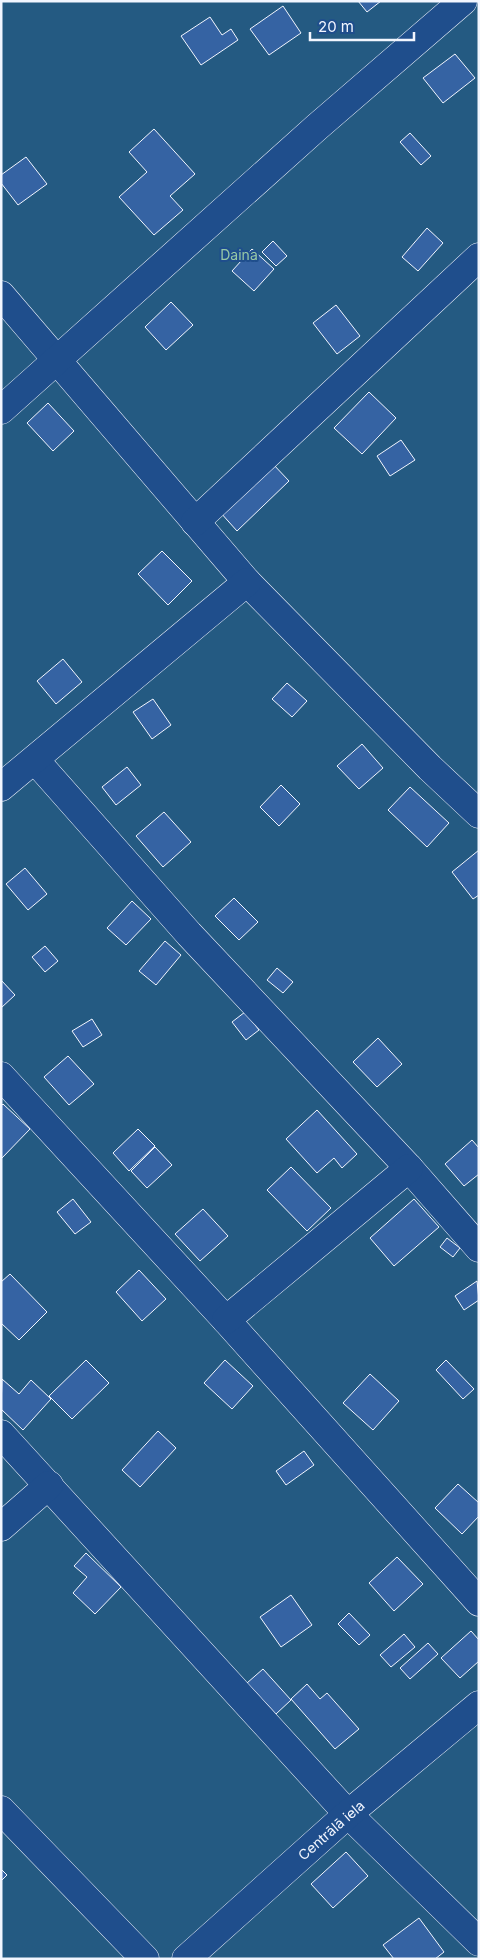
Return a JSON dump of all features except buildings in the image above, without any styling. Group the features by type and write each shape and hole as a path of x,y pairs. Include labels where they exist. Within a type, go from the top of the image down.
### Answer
{"street":[{"path":"1,410 317,126 463,1"},
{"path":"195,522 479,257"},
{"path":"1,295 247,582 430,768 479,814"},
{"path":"1,787 247,582"},
{"path":"34,760 189,934 409,1168 473,1231"},
{"path":"5,1089 226,1320 479,1602"},
{"path":"226,1320 409,1168"},
{"path":"1,1434 49,1484 348,1814 479,1942"},
{"path":"1,1527 49,1484"},
{"name":"Centrālā iela","path":"186,1959 348,1814 479,1704"},
{"path":"1,1810 145,1959"}],"green space":[{"name":"Daina","path":"1,1 479,1 479,1959 1,1959"}]}
